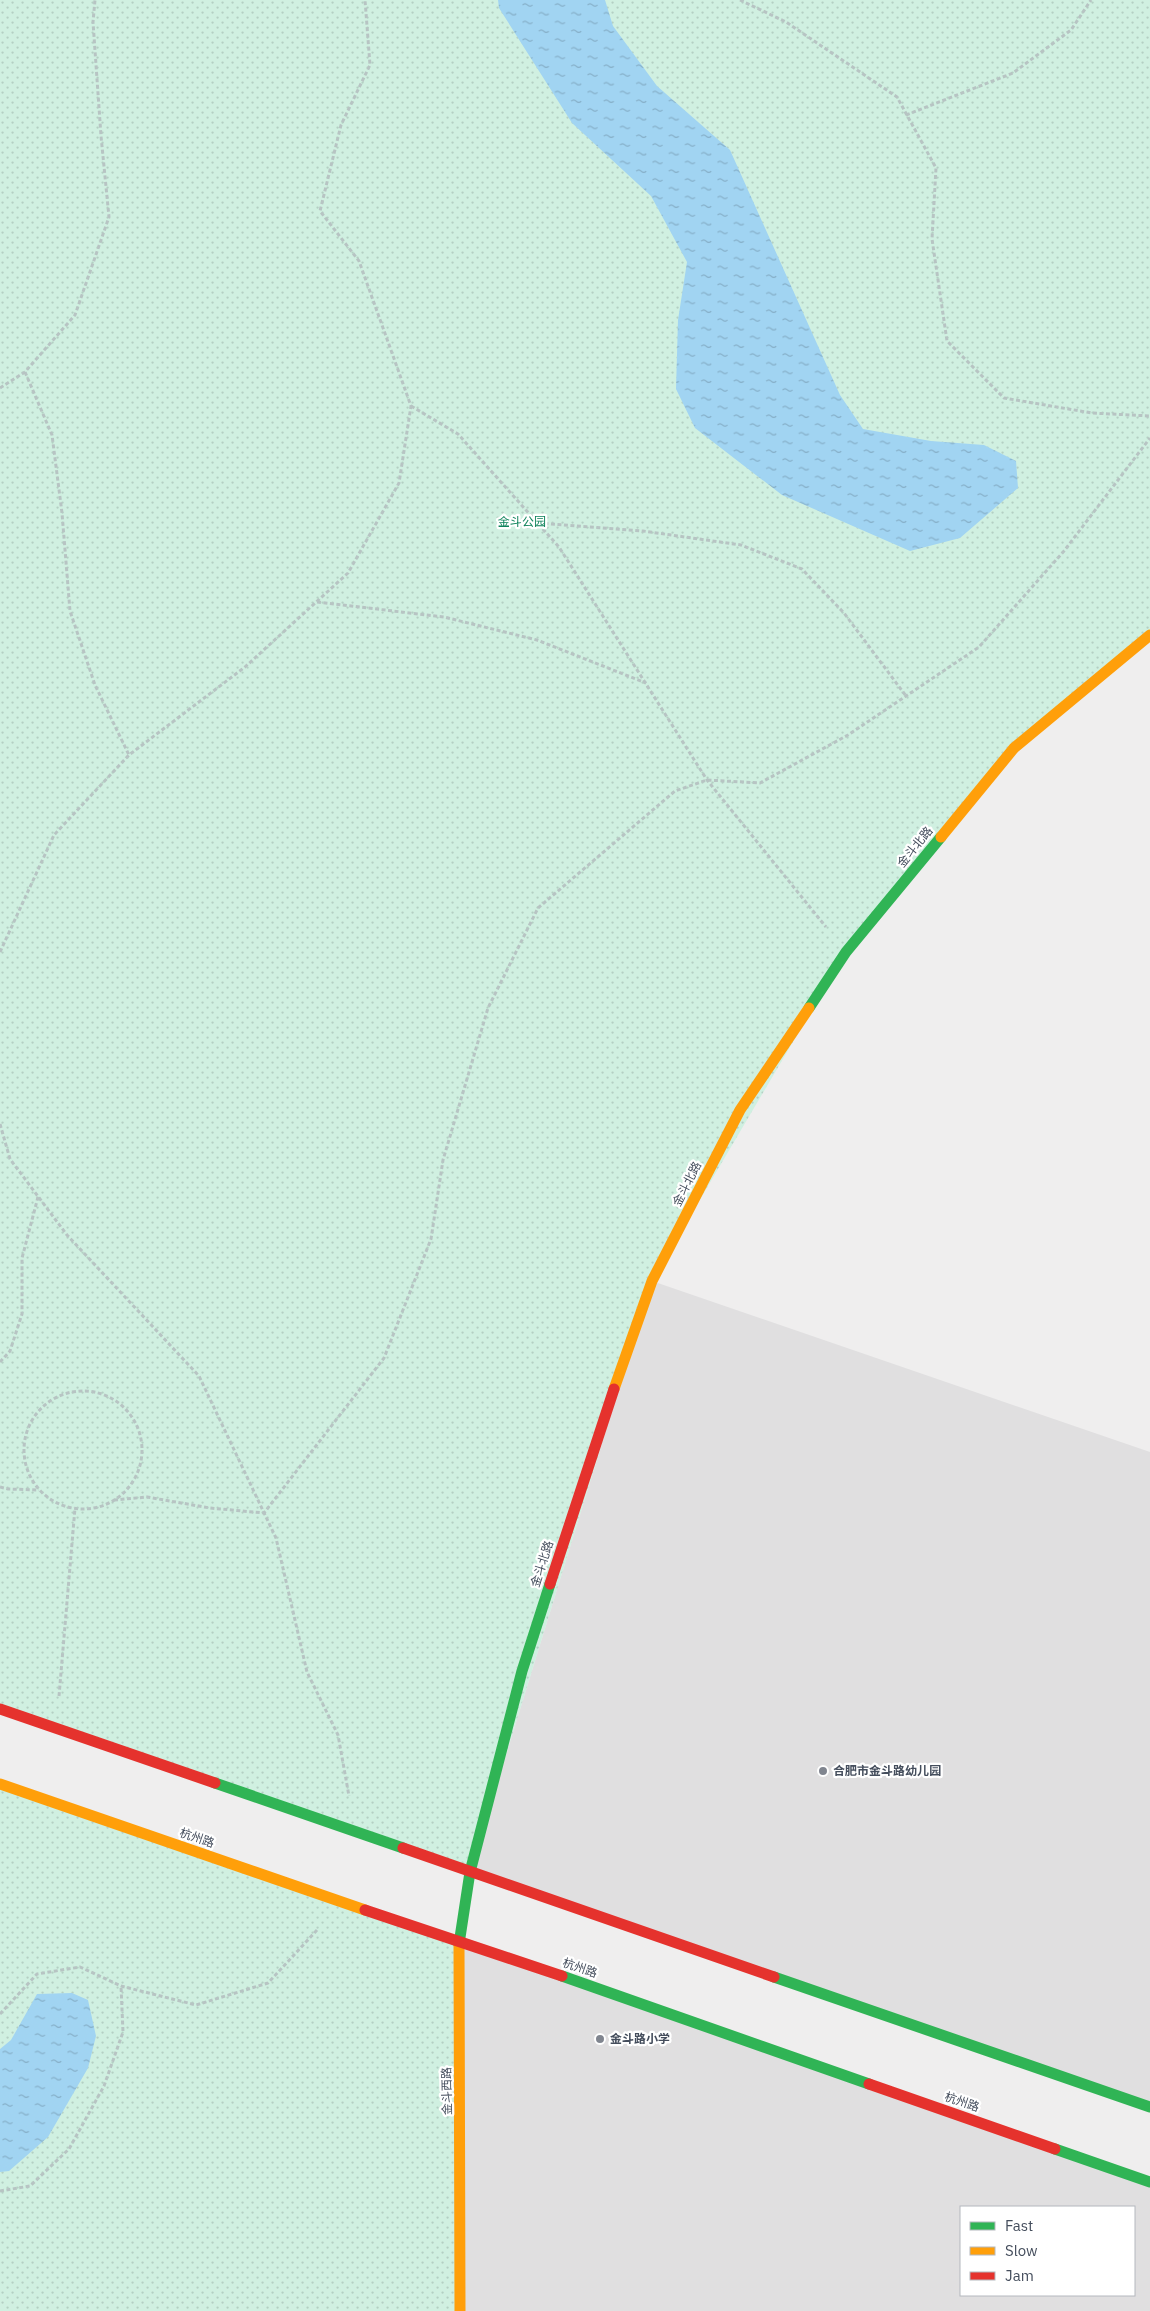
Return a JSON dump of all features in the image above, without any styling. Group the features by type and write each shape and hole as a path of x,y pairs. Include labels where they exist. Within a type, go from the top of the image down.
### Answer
{"main road":[{"name":"金斗北路","path":"470,1872 522,1671 602,1424 652,1280 740,1110 846,952 1014,748 1150,635"},
{"path":"0,1710 1150,2107"},
{"name":"杭州路","path":"0,1784 342,1903 459,1940 1150,2182"},
{"name":"金斗西路","path":"460,2311 459,1940 470,1872"}],"path":[{"path":"0,388 25,372 75,315 109,217 100,136 93,22 95,0"},
{"path":"0,952 54,835 129,755 245,667 348,573 399,483 411,406 359,261 320,211 341,125 370,65 365,0"},
{"path":"740,0 786,22 897,97 936,168 932,239 947,341 1004,398 1092,413 1150,416"},
{"path":"906,115 1013,73 1071,30 1091,0"},
{"path":"25,372 52,435 62,514 70,611 95,685 129,755"},
{"path":"411,406 458,434 560,547 707,780 846,952"},
{"path":"264,1513 384,1358 431,1239 444,1160 488,1008 538,908 675,791 707,780 760,783 848,735 979,647 1064,551 1150,438"},
{"path":"537,523 643,531 741,545 802,569 844,613 906,696"},
{"path":"316,602 444,617 518,635 536,640 646,683"},
{"path":"0,1124 10,1159 67,1235 199,1376 276,1538 307,1672 338,1735 356,1833"},
{"path":"0,1362 10,1351 22,1314 22,1258 38,1196"},
{"path":"114,1500 129,1486 138,1470 142,1452 140,1433 132,1416 118,1403 102,1394 84,1391 65,1393 49,1401 34,1416 26,1434 24,1453 28,1473 40,1490 56,1502 75,1508 95,1508 114,1500 148,1496 210,1508 264,1513"},
{"path":"0,1486 8,1490 40,1490"},
{"path":"56,1729 75,1508"},
{"path":"0,2014 37,1974 80,1968 120,1986 196,2005 268,1983 342,1903"},
{"path":"0,2191 30,2186 69,2149 104,2086 123,2032 120,1986"}],"shaded area":[{"name":"合肥市金斗路幼儿园","path":"652,1281 1150,1452 1150,2107 470,1872"},
{"name":"金斗路小学","path":"459,1940 1150,2182 1150,2311 460,2311"}],"green space":[{"name":"金斗公园","path":"0,0 1150,0 1150,635 1014,748 846,952 652,1281 470,1872 0,1709"},
{"path":"0,1784 459,1940 460,2311 0,2311"}],"water":[{"path":"498,0 605,0 613,26 657,86 730,150 840,395 863,429 931,441 984,445 1016,461 1018,488 960,538 910,551 782,495 695,428 676,389 678,320 687,262 651,196 572,123 499,8"},
{"path":"72,1993 88,2000 96,2036 88,2068 48,2137 9,2171 0,2172 0,2049 11,2040 37,1994"}],"traffic: fast":[{"path":"809,1008 846,952 941,837"},
{"path":"459,1944 470,1872 522,1671 550,1584"},
{"path":"215,1783 403,1848"},
{"path":"562,1976 869,2084"},
{"path":"774,1977 1150,2107"},
{"path":"1055,2149 1150,2182"}],"traffic: slow":[{"path":"941,837 1014,748 1150,635"},
{"path":"614,1389 652,1281 740,1110 809,1008"},
{"path":"0,1784 365,1910"},
{"path":"459,1944 460,2311"}],"traffic: jam":[{"path":"550,1584 614,1389"},
{"path":"0,1709 215,1783"},
{"path":"403,1848 774,1977"},
{"path":"365,1910 562,1976"},
{"path":"869,2084 1055,2149"}],"place":[{"name":"合肥市金斗路幼儿园","path":"823,1771"},
{"name":"金斗路小学","path":"600,2039"}]}
